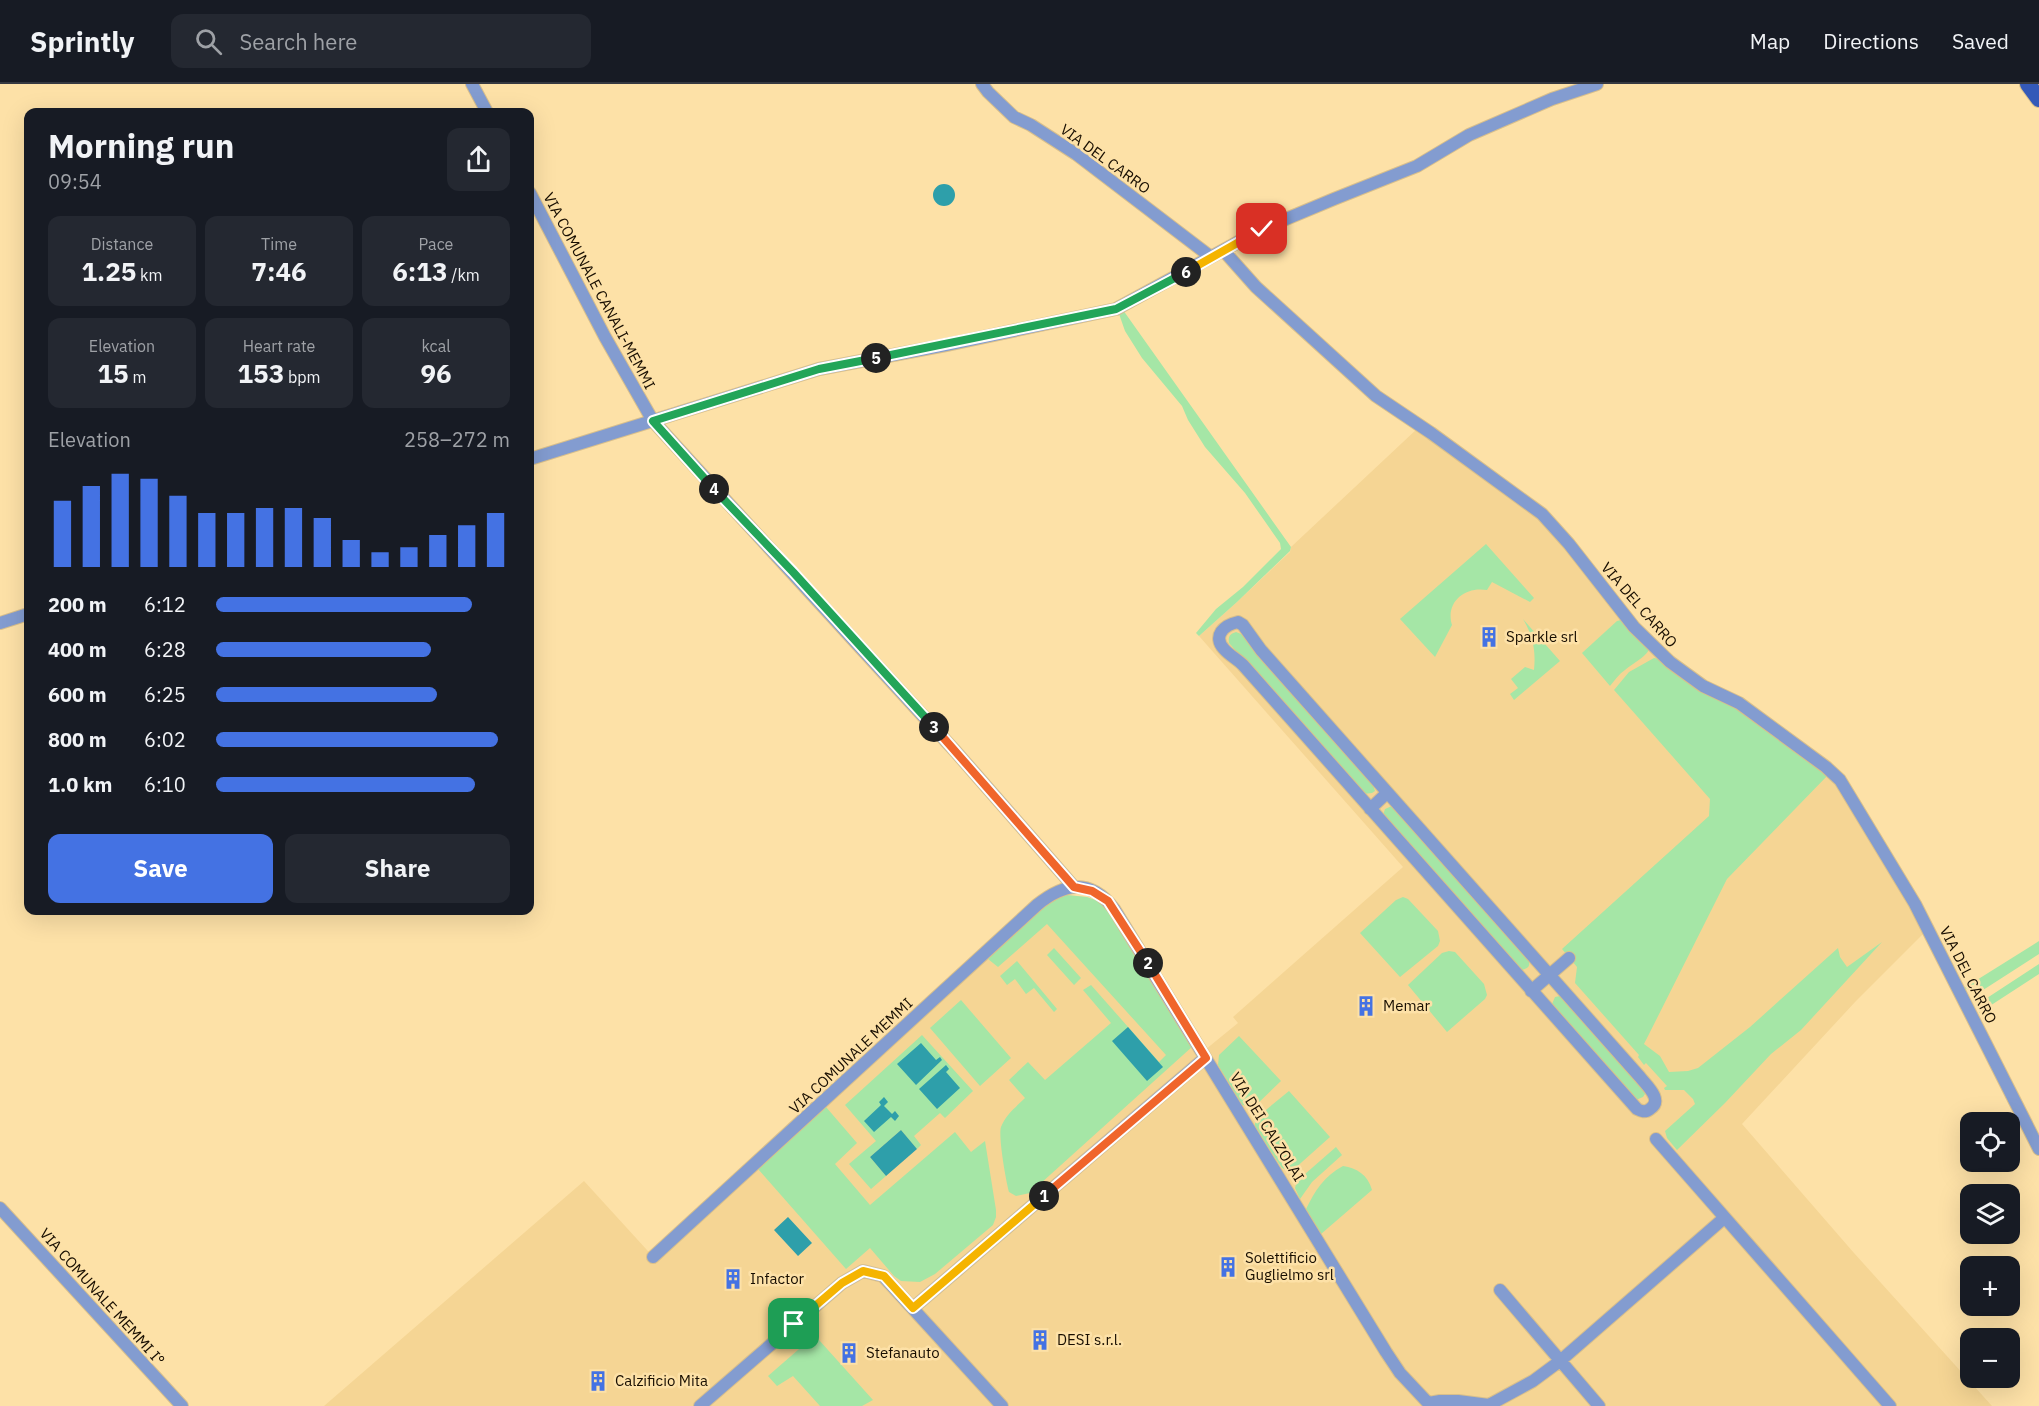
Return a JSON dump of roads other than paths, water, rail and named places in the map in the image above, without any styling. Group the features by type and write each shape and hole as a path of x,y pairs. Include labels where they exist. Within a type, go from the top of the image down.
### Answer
{"main road":[{"path":"2028,84 2039,99"}],"street":[{"path":"472,84 485,108"},
{"name":"VIA DEL CARRO","path":"982,84 1014,117 1076,154 1211,257"},
{"path":"534,458 819,369 1116,309 1262,229 1417,166 1469,135 1552,99 1596,84"},
{"name":"VIA COMUNALE CANALI-MEMMI","path":"534,201 605,337 653,421 910,700 1074,887"},
{"name":"VIA DEL CARRO","path":"1224,251 1256,288 1376,396 1542,514 1569,544 1634,627 1670,662 1703,686 1739,703 1826,767 1840,780 1915,904 2039,1149"},
{"path":"0,623 24,615"},
{"path":"1238,622 1243,625 1256,644 1387,793 1653,1093 1655,1102 1652,1108 1646,1111 1637,1109 1243,665 1225,651 1219,635 1226,625 1238,622"},
{"path":"1370,809 1387,793"},
{"name":"VIA DEI CALZOLAI","path":"1074,887 1092,891 1108,901 1386,1352 1425,1403"},
{"name":"VIA COMUNALE MEMMI","path":"653,1257 1037,906 1058,890 1074,887"},
{"path":"1531,992 1569,958"},
{"path":"913,1308 1206,1058"},
{"path":"1656,1139 1723,1219 1890,1406"},
{"name":"VIA COMUNALE MEMMI I°","path":"0,1208 182,1406"},
{"path":"1425,1403 1440,1401 1489,1405 1533,1381 1560,1361 1723,1219"},
{"path":"700,1406 842,1283 863,1271 884,1276 1002,1406"},
{"path":"1500,1290 1599,1406"}],"water":[{"path":"944,184 952,187 955,195 952,203 944,206 936,203 933,195 936,187"},
{"path":"1128,1027 1163,1067 1147,1081 1112,1041"},
{"path":"921,1043 936,1060 940,1057 942,1060 916,1085 897,1064"},
{"path":"946,1065 949,1069 946,1072 960,1088 937,1109 919,1089"},
{"path":"884,1097 888,1102 884,1106 892,1114 895,1111 899,1116 895,1121 891,1117 874,1132 864,1121 881,1105 879,1102"},
{"path":"901,1130 917,1149 886,1176 870,1157"},
{"path":"788,1217 812,1243 798,1256 774,1230"}],"place":[{"name":"Sparkle srl","path":"1489,637"},
{"name":"Memar","path":"1366,1006"},
{"name":"Solettificio Guglielmo srl","path":"1228,1267"},
{"name":"Infactor","path":"733,1279"},
{"name":"DESI s.r.l.","path":"1040,1340"},
{"name":"Stefanauto","path":"849,1353"},
{"name":"Calzificio Mita","path":"598,1381"}]}
